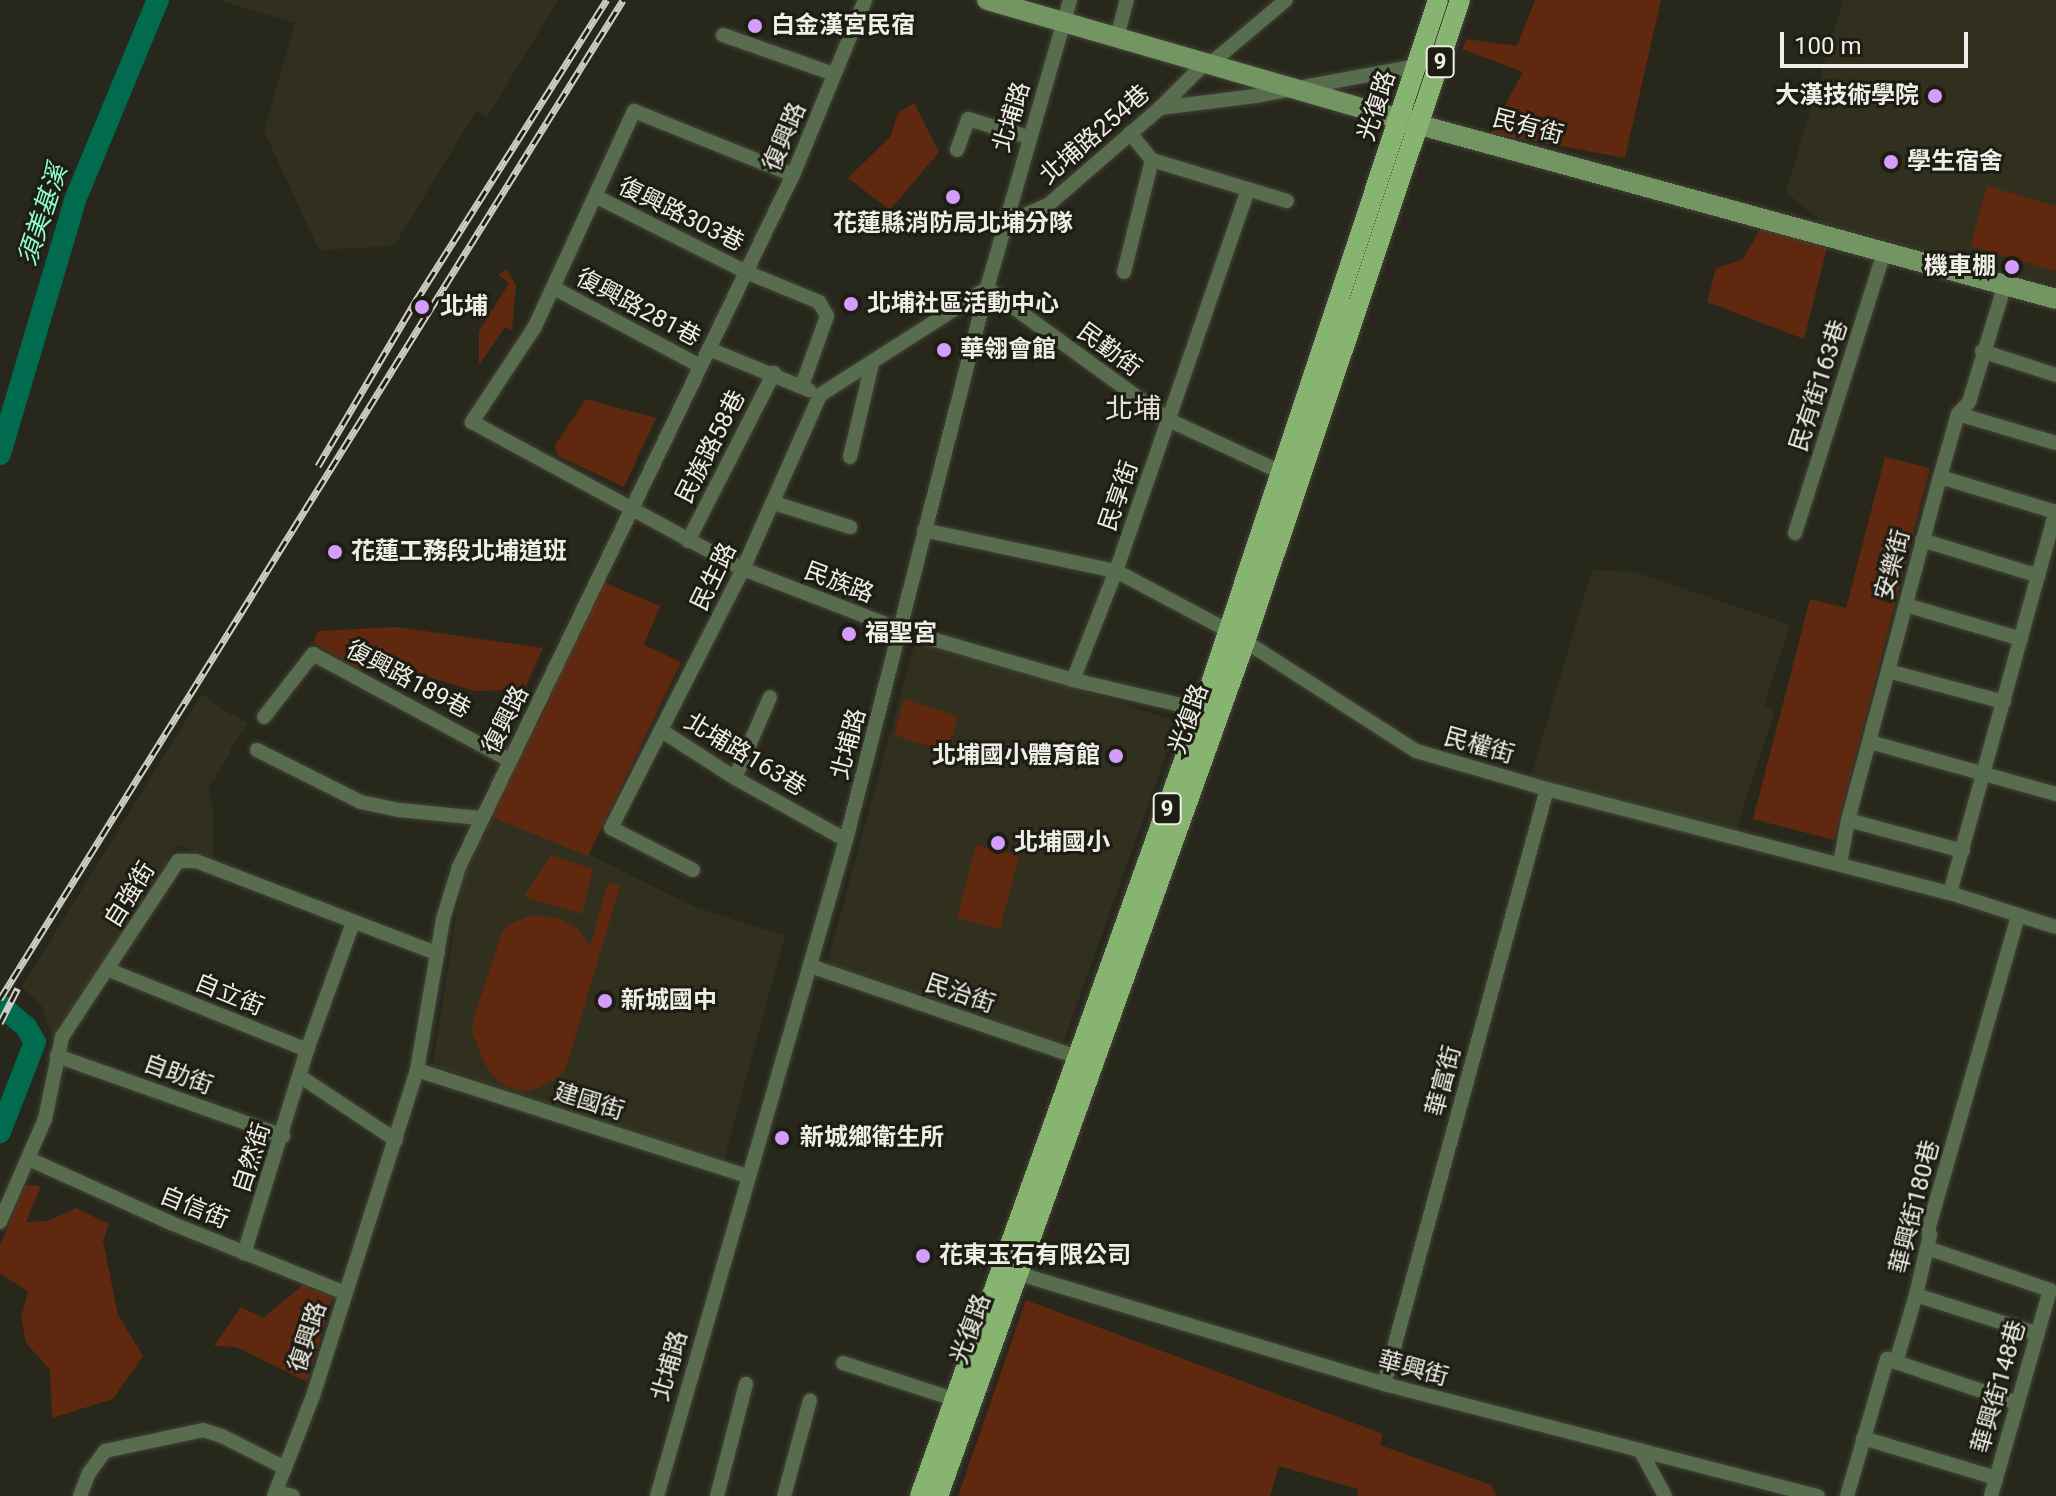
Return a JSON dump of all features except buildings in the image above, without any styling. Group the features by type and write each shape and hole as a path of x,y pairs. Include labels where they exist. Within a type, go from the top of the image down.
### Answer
{"main road":[{"name":"光復路","path":"1410,121 1417,66 1438,0"},
{"name":"光復路","path":"938,1496 1010,1271 1237,637 1410,121 1460,0"},
{"name":"光復路","path":"920,1496 953,1399 1010,1271"}],"street":[{"name":"復興路","path":"275,1494 313,1396 396,1140 417,1070 443,919 480,818 793,175 865,0"},
{"name":"民有街","path":"987,0 1410,121 2056,299"},
{"name":"北埔路","path":"657,1496 846,840 1004,224 1070,0"},
{"path":"1117,37 1127,0"},
{"name":"北埔路254巷","path":"1004,224 1048,205 1207,64 1286,0"},
{"path":"723,35 834,74"},
{"path":"1160,108 1299,88 1417,66"},
{"path":"554,288 634,111 793,175"},
{"path":"957,150 968,119 1028,137"},
{"path":"1130,133 1152,160 1287,201"},
{"path":"1124,272 1152,160"},
{"name":"民享街","path":"1073,680 1116,571 1248,189"},
{"name":"復興路303巷","path":"597,197 746,272 819,302 827,316 802,386"},
{"name":"民有街163巷","path":"1795,533 1884,253"},
{"name":"安樂街","path":"1840,864 1848,820 1922,540 1958,414 1969,402 1982,351 2005,284"},
{"name":"民族路","path":"554,288 534,328 522,341 472,422 743,569 901,630 1073,680 1210,712"},
{"name":"復興路281巷","path":"554,288 700,366"},
{"path":"709,349 774,373 820,395 987,288"},
{"name":"民勤街","path":"987,288 1169,420 1291,476"},
{"path":"1982,351 2056,375"},
{"path":"850,457 872,364"},
{"name":"民族路58巷","path":"688,541 774,373"},
{"name":"民生路","path":"693,870 611,828 743,569 820,395"},
{"path":"1958,414 2056,443"},
{"path":"1940,477 2056,512 1950,893"},
{"path":"774,503 850,527"},
{"name":"民權街","path":"924,530 1116,571 1237,637 1416,751 1547,789 1950,893 2056,927"},
{"path":"1922,540 2039,576"},
{"path":"1906,605 2021,639"},
{"name":"復興路189巷","path":"264,717 313,654 509,760"},
{"path":"1888,671 2004,702"},
{"path":"735,778 770,697"},
{"name":"北埔路163巷","path":"662,731 735,778 846,840"},
{"path":"1870,742 2056,794"},
{"path":"257,750 361,802 400,810 480,818"},
{"name":"華富街","path":"1384,1384 1547,789"},
{"path":"1848,820 1963,851"},
{"name":"自強街","path":"0,1222 45,1119 62,1037 178,861 196,861 438,954"},
{"name":"華興街180巷","path":"1847,1496 1887,1359 1896,1362 1916,1295 1928,1230 2018,916"},
{"path":"353,923 307,1050 301,1077 396,1140"},
{"name":"民治街","path":"810,966 1086,1060"},
{"name":"自立街","path":"109,970 307,1050"},
{"name":"自助街","path":"57,1056 283,1136"},
{"name":"建國街","path":"417,1070 747,1176"},
{"name":"自然街","path":"244,1253 301,1077"},
{"name":"自信街","path":"29,1159 244,1253 345,1293"},
{"name":"華興街148巷","path":"1927,1248 2050,1290 1991,1496"},
{"name":"華興街","path":"1010,1271 1384,1384 1818,1496"},
{"path":"1916,1295 2038,1334"},
{"path":"1896,1362 2017,1403"},
{"path":"843,1363 953,1399"},
{"path":"717,1496 746,1384"},
{"path":"784,1496 810,1400"},
{"path":"80,1496 89,1473 105,1451 203,1430 222,1436 283,1467"},
{"path":"1863,1438 1996,1478"},
{"path":"1640,1450 1665,1496"},
{"path":"275,1494 293,1496"}],"shaded area":[{"path":"219,0 558,0 487,117 476,111 394,246 319,250 264,131 295,23"},
{"path":"1535,0 1661,0 1625,158 1490,133 1523,72 1462,49 1467,39 1517,46"},
{"name":"大漢技術學院","path":"1843,0 2056,0 2056,285 1824,224 1786,192"},
{"path":"914,103 939,152 890,210 848,178 890,137 898,113"},
{"path":"1987,186 2056,206 2056,271 1970,246"},
{"path":"1762,227 1827,248 1804,339 1707,302 1716,268 1742,260"},
{"path":"507,269 516,285 512,329 518,333 505,327 479,365 479,331 509,283 498,275"},
{"path":"586,399 656,418 624,487 558,456 555,445"},
{"path":"1885,457 1930,468 1834,840 1753,819 1810,599 1846,608"},
{"path":"1592,570 1635,572 1790,625 1764,706 1775,710 1731,846 1526,793"},
{"path":"604,582 660,606 644,645 681,662 588,856 489,816"},
{"path":"397,627 543,648 524,690 474,691 422,675 358,670 313,642 319,631"},
{"name":"北埔國小","path":"915,643 1049,679 1178,722 1063,1043 827,963"},
{"path":"202,694 248,724 229,750 231,752 208,789 213,810 213,858 177,845 53,1039 41,1005 22,987"},
{"path":"904,699 958,716 947,752 894,735"},
{"name":"新城國中","path":"489,816 592,856 695,907 785,936 723,1163 433,1065 462,879"},
{"path":"976,845 1019,856 1000,929 957,918"},
{"path":"551,855 593,869 582,914 524,897"},
{"path":"608,882 620,886 566,1068 559,1077 540,1087 524,1092 509,1088 494,1078 472,1032 473,1020 502,933 509,924 530,916 555,917 577,928 590,947"},
{"path":"25,1185 41,1186 26,1222 48,1221 76,1208 109,1224 103,1241 118,1315 143,1356 113,1399 52,1418 50,1370 26,1343 21,1318 28,1292 0,1273 0,1246"},
{"path":"303,1285 333,1297 307,1382 236,1347 214,1346 241,1307 263,1318"},
{"path":"1026,1300 1383,1434 1380,1445 1491,1485 1497,1496 1357,1496 1358,1489 1279,1466 1270,1496 958,1496"}],"waterway":[{"name":"須美基溪","path":"0,454 75,200 158,0"},
{"name":"須美基溪","path":"0,1005 26,1027 35,1042 0,1132"}],"railway":[{"path":"318,466 415,302 607,0"},
{"path":"0,999 623,0"},
{"path":"0,1023 18,988"}],"place":[{"name":"白金漢宮民宿","path":"755,26"},
{"name":"大漢技術學院","path":"1935,96"},
{"name":"學生宿舍","path":"1891,162"},
{"name":"花蓮縣消防局北埔分隊","path":"953,197"},
{"name":"機車棚","path":"2012,267"},
{"name":"北埔社區活動中心","path":"851,304"},
{"name":"北埔","path":"422,307"},
{"name":"華翎會館","path":"944,350"},
{"name":"花蓮工務段北埔道班","path":"335,552"},
{"name":"福聖宮","path":"849,634"},
{"name":"北埔國小體育館","path":"1116,756"},
{"name":"北埔國小","path":"998,843"},
{"name":"新城國中","path":"605,1001"},
{"name":"新城鄉衛生所","path":"782,1138"},
{"name":"花東玉石有限公司","path":"923,1256"}],"district":[{"name":"北埔","path":"1133,409"}]}
